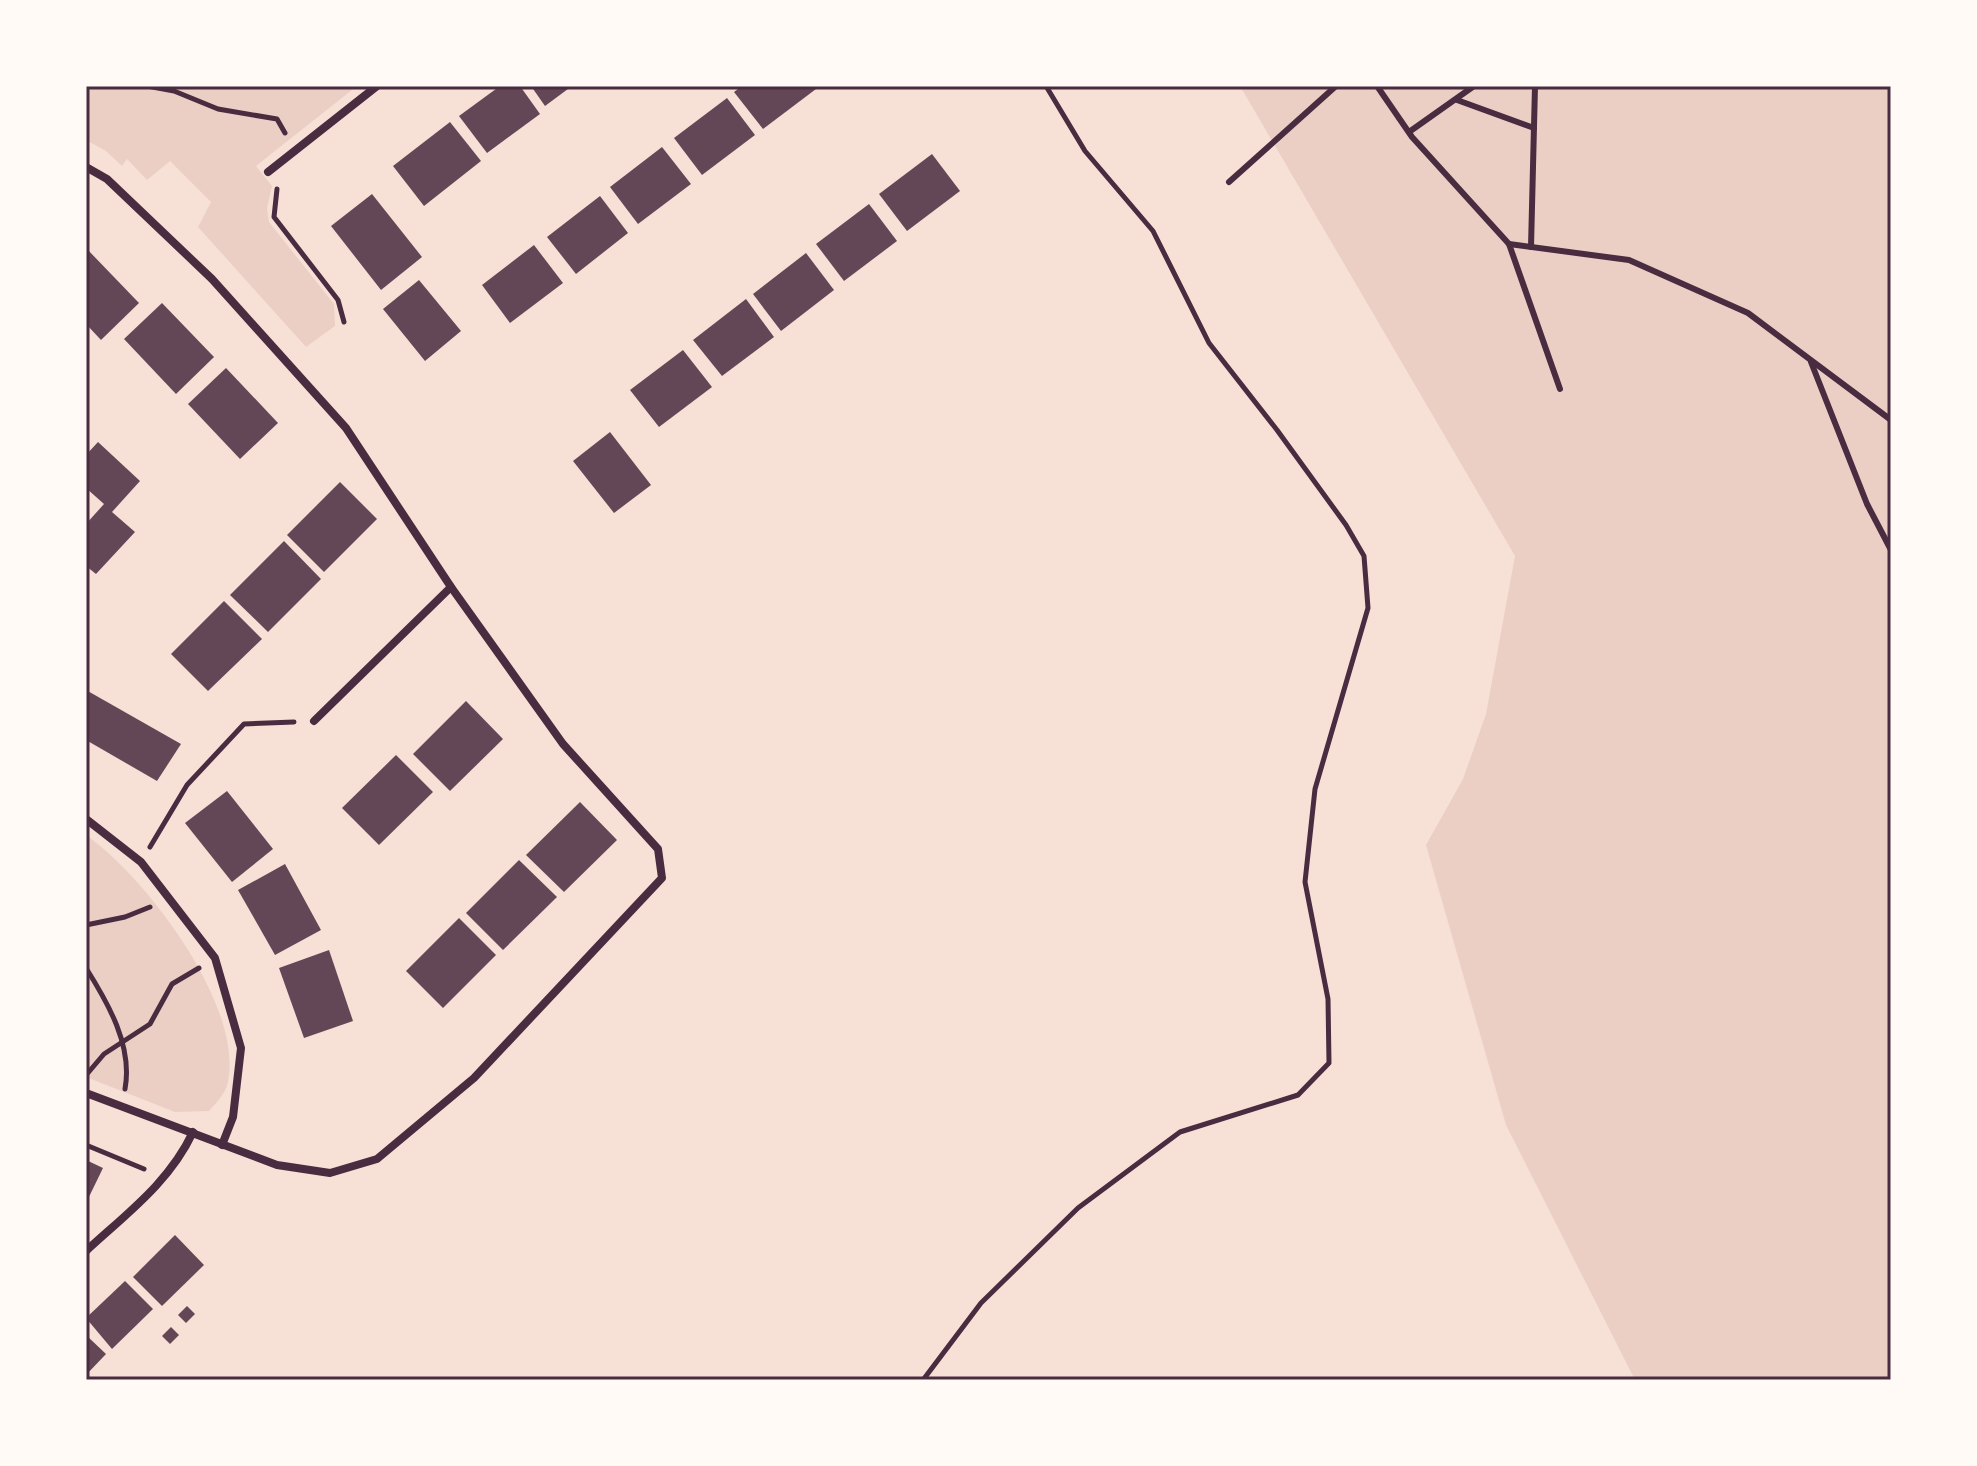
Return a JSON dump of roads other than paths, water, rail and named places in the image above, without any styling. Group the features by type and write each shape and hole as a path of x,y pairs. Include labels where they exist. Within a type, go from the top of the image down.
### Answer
{"street":[{"path":"268,172 377,86"},
{"path":"86,167 107,179 212,279 346,428 451,587 563,744 658,849 662,878 474,1078 377,1159 330,1173 277,1165 86,1093"},
{"path":"314,721 451,587"},
{"path":"86,819 141,862 215,958 241,1048 233,1117 222,1145"},
{"path":"86,1251 153,1192 184,1152 193,1132"}],"lane":[{"path":"1229,182 1336,86"},
{"path":"1377,86 1409,132 1509,244 1560,389"},
{"path":"1409,132 1474,86"},
{"path":"1531,247 1535,86"},
{"path":"1457,100 1534,128"},
{"path":"1509,244 1629,260 1748,313 1891,420"},
{"path":"1810,359 1867,504 1891,550"}]}
